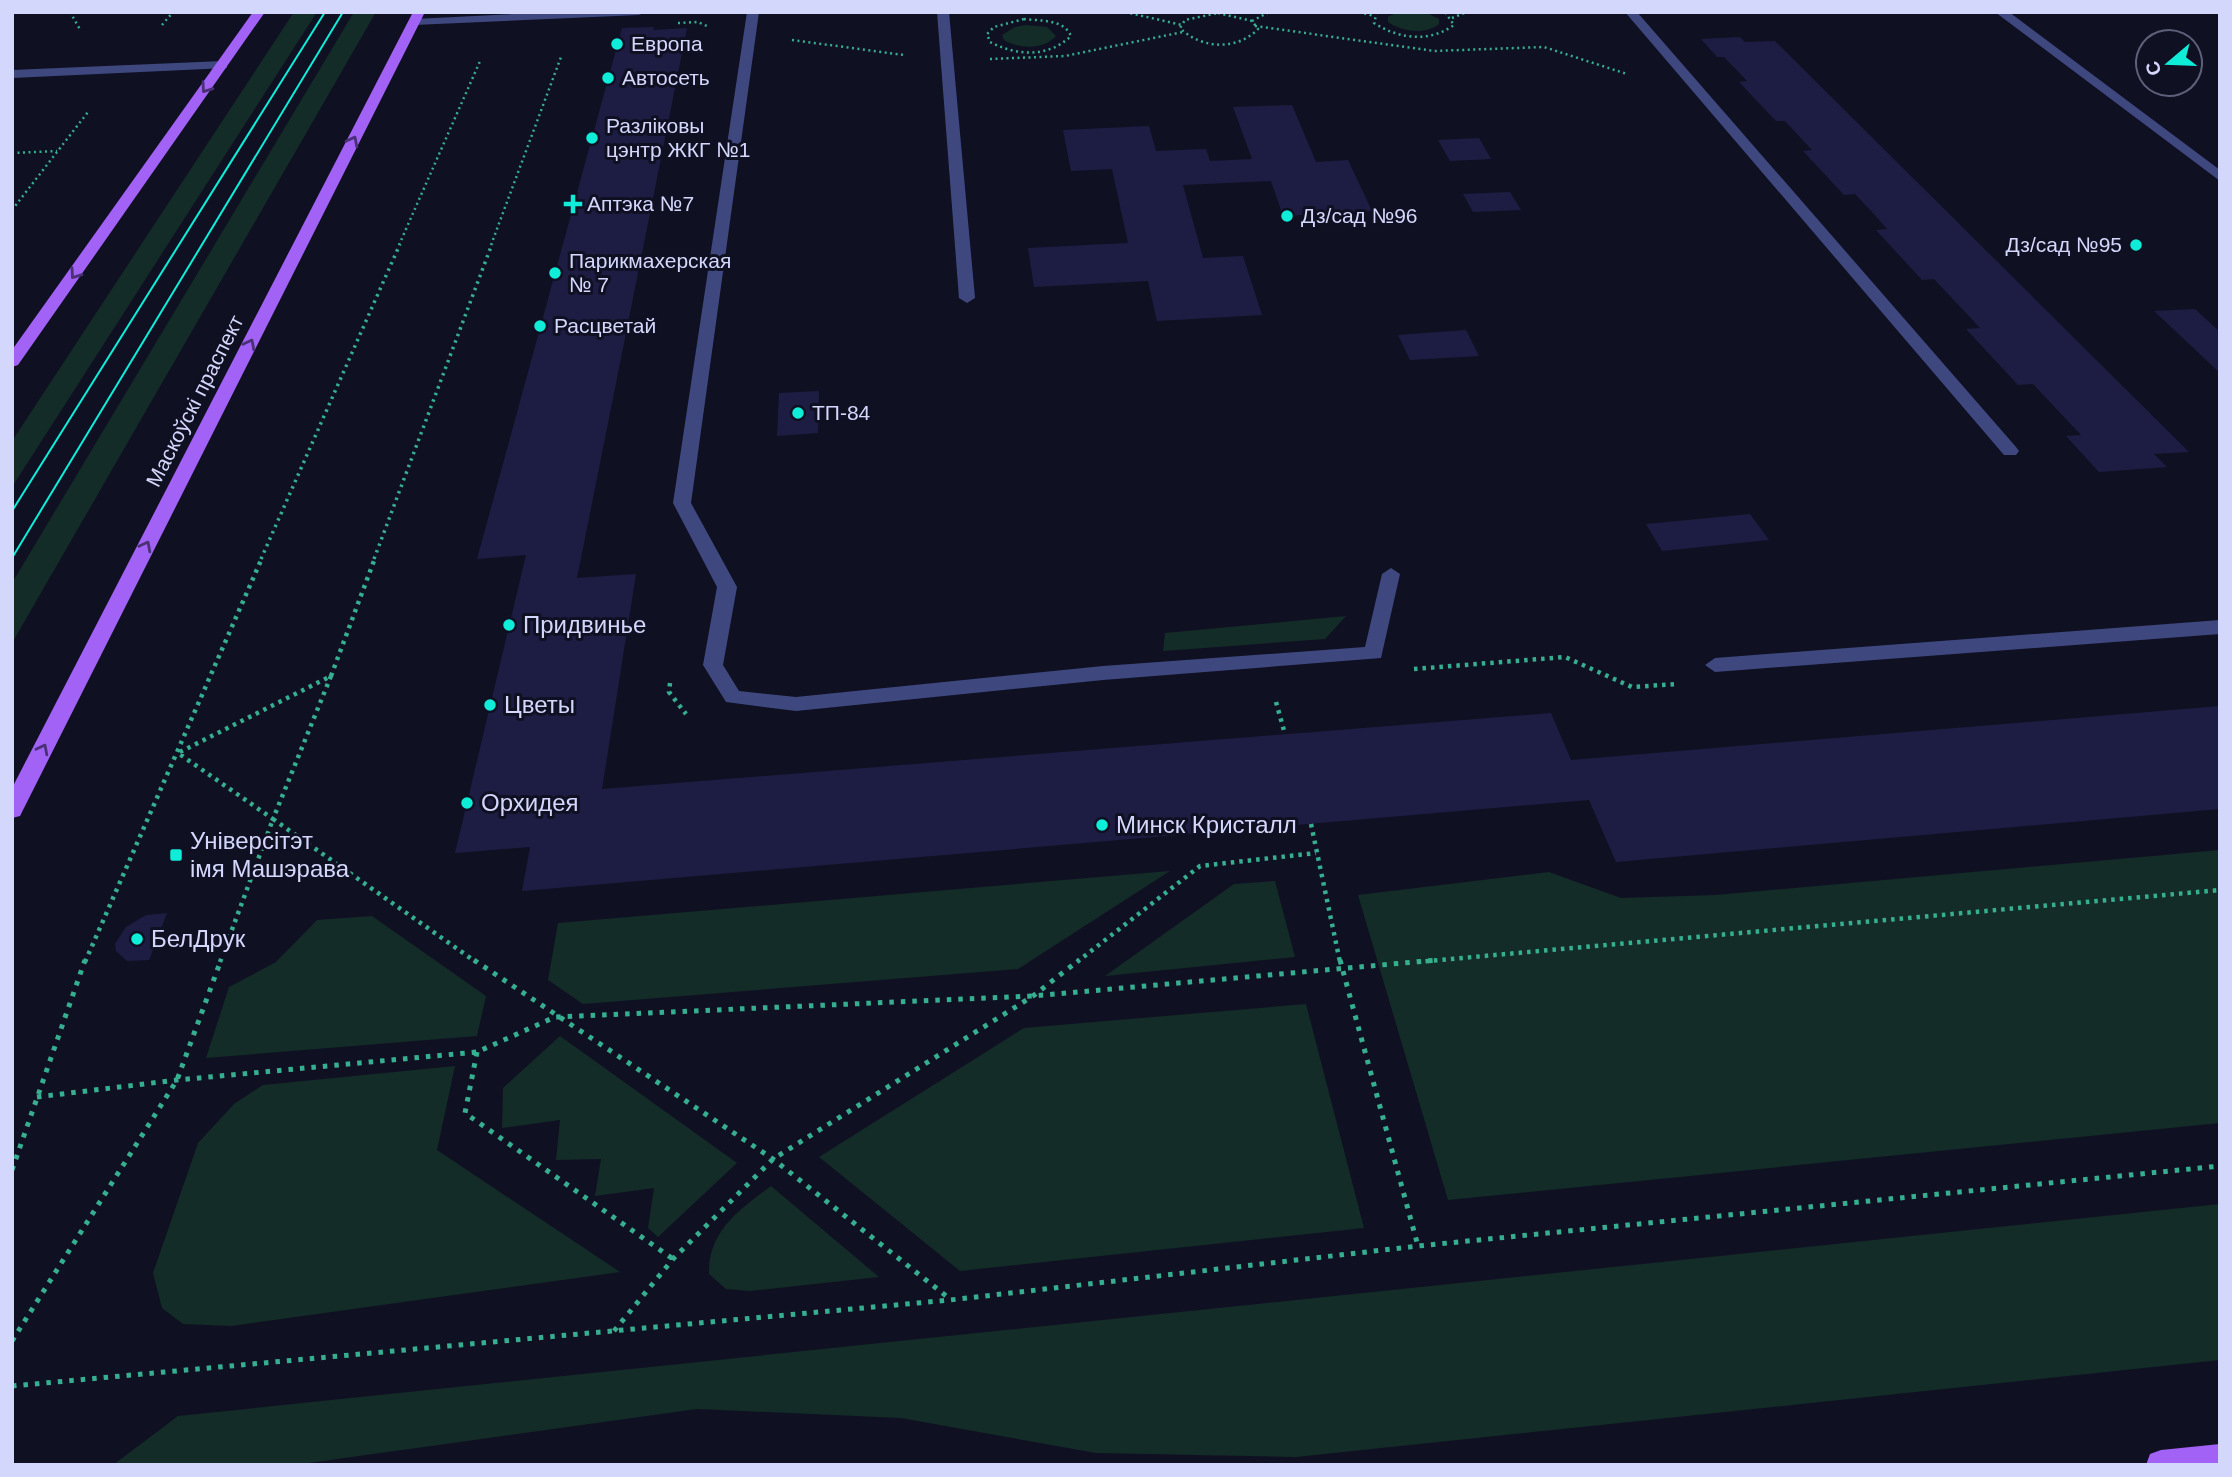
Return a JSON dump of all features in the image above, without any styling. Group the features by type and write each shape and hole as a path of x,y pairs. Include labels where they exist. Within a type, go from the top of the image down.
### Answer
{"main road":[{"path":"12,362 259,12"},
{"name":"Маскоўскі праспект","path":"12,810 416,17"},
{"path":"2161,1465 2220,1459"}],"street":[{"path":"416,17 499,18 639,12"},
{"path":"753,12 682,503 727,587 713,665 733,697 796,704 1103,673 1374,653 1391,574"},
{"path":"943,12 967,298"},
{"path":"1631,12 2010,451"},
{"path":"2001,12 2220,177"},
{"path":"12,74 223,65"},
{"path":"1714,665 2220,627"}],"path":[{"path":"1125,12 1182,24 1199,15 1218,13 1252,21 1269,12"},
{"path":"1359,12 1374,16"},
{"path":"1377,12 1374,23 1383,30 1398,35 1434,36 1454,25 1452,18 1445,12"},
{"path":"1452,18 1467,12"},
{"path":"12,1170 88,952 178,753 499,18"},
{"path":"1024,19 1058,23 1068,29 1071,36 1065,44 1052,50 1027,52 1000,48 990,42 987,34 994,27 1024,19"},
{"path":"1182,24 1180,28 1185,36 1219,44 1253,37 1258,29 1252,21"},
{"path":"673,24 698,22 718,31"},
{"path":"1255,26 1434,51 1544,47 1706,99"},
{"path":"1389,44 1398,35"},
{"path":"12,1341 177,1080 273,818 331,676 564,47"},
{"path":"1027,52 1027,58"},
{"path":"12,153 58,151"},
{"path":"1404,670 1565,657 1632,687 1686,683"},
{"path":"178,753 331,676"},
{"path":"670,679 669,692 694,724"},
{"path":"178,753 555,1017 773,1159 950,1300"},
{"path":"1311,824 1342,969 1418,1246"},
{"path":"614,1331 673,1259 773,1159 1033,996 1200,866 1316,853"},
{"path":"37,1097 177,1080 477,1052 555,1017 1033,996 2220,890"},
{"path":"477,1052 465,1113 673,1259"},
{"path":"12,1386 950,1300 1418,1246 2220,1166"}],"green space":[{"path":"294,12 317,12 12,487 12,441"},
{"path":"354,12 376,12 12,643 12,583"},
{"path":"1397,12 1425,12 1439,19 1439,24 1421,31 1400,28 1388,22 1388,17"},
{"path":"1015,27 1047,27 1056,36 1045,44 1031,47 1004,40 1002,35"},
{"path":"1346,616 1325,639 1163,651 1165,633"},
{"path":"2220,850 2220,1123 1448,1200 1358,895 1549,872 1621,898 1715,895"},
{"path":"1170,871 1018,969 583,1004 548,980 558,923"},
{"path":"1275,881 1295,957 1105,976 1234,884"},
{"path":"372,916 486,996 477,1036 206,1058 229,987 276,962 317,920"},
{"path":"1306,1004 1364,1228 960,1271 819,1157 1024,1028"},
{"path":"560,1036 737,1163 658,1237 648,1228 654,1188 595,1196 601,1159 556,1160 560,1120 502,1128 503,1088"},
{"path":"455,1066 437,1150 620,1272 231,1326 183,1324 162,1308 153,1273 198,1143 234,1104 263,1085"},
{"path":"771,1186 879,1277 750,1291 726,1289 709,1274 714,1245 737,1213"},
{"path":"2220,1204 2220,1360 1296,1457 1096,1453 901,1418 697,1409 294,1465 113,1465 178,1416"}],"building":[{"path":"654,27 653,30 687,28 577,578 636,574 602,789 1551,713 1571,760 2220,706 2220,809 1616,862 1589,800 522,891 530,847 455,853 526,555 477,559 622,28"},
{"path":"1740,37 1745,42 1775,41 2189,452 2154,454 2167,467 2099,472 2066,436 2081,435 2033,384 2018,385 1966,329 1980,328 1934,279 1922,280 1876,230 1887,229 1873,213 1855,194 1844,195 1803,151 1812,150 1785,121 1776,121 1739,82 1747,81 1724,57 1717,57 1701,39"},
{"path":"1292,105 1316,162 1348,160 1372,211 1283,216 1271,181 1183,185 1203,258 1243,256 1262,315 1157,321 1148,281 1034,287 1028,248 1128,243 1112,169 1071,171 1063,130 1149,126 1156,151 1206,149 1210,161 1252,159 1233,107"},
{"path":"1479,138 1491,159 1450,161 1438,140"},
{"path":"1510,192 1521,210 1473,212 1463,194"},
{"path":"2195,309 2220,332 2220,373 2154,311"},
{"path":"1466,330 1479,356 1410,360 1398,335"},
{"name":"ТП-84","path":"819,391 818,433 777,436 779,393"},
{"path":"1750,514 1769,540 1662,551 1646,524"},
{"name":"БелДрук","path":"167,913 149,960 127,961 116,951 115,944 126,927 146,915"}],"tram line":[{"path":"12,511 325,12"},
{"path":"12,558 343,12"}],"place":[{"name":"Европа","path":"617,44"},
{"name":"Автосеть","path":"608,78"},
{"name":"Разліковы цэнтр ЖКГ №1","path":"592,138"},
{"name":"Аптэка №7","path":"573,204"},
{"name":"Дз/сад №96","path":"1287,216"},
{"name":"Дз/сад №95","path":"2136,245"},
{"name":"Парикмахерская № 7","path":"555,273"},
{"name":"Расцветай","path":"540,326"},
{"name":"ТП-84","path":"798,413"},
{"name":"Придвинье","path":"509,625"},
{"name":"Цветы","path":"490,705"},
{"name":"Орхидея","path":"467,803"},
{"name":"Минск Кристалл","path":"1102,825"},
{"name":"Універсітэт імя Машэрава","path":"176,855"},
{"name":"БелДрук","path":"137,939"}]}
